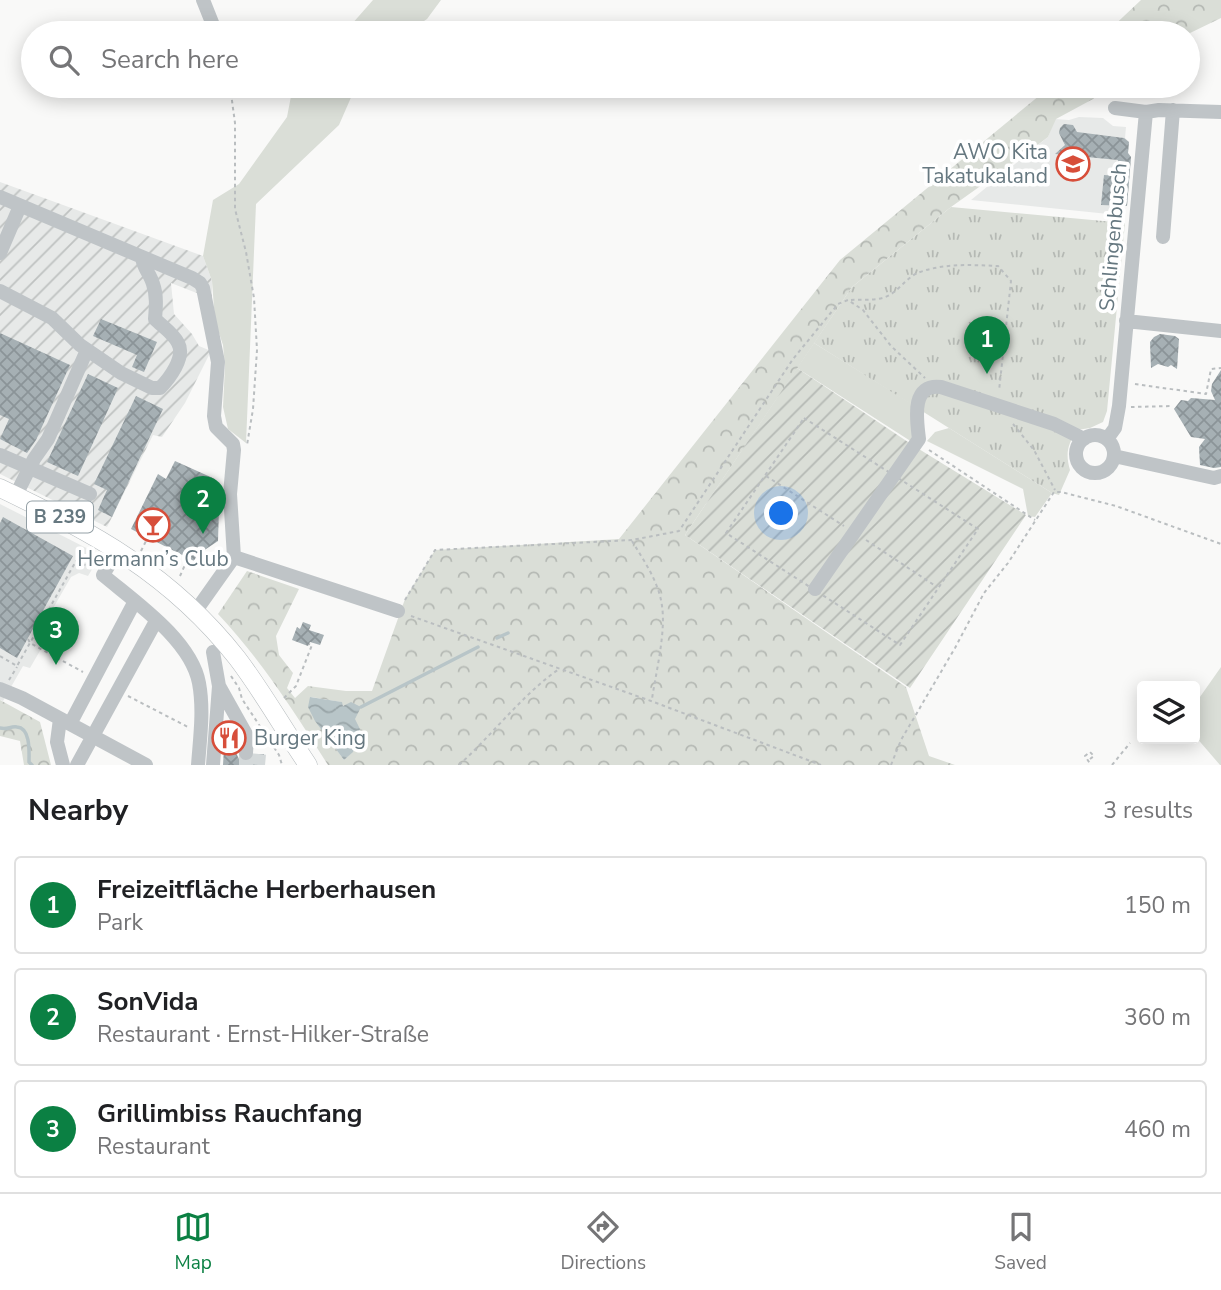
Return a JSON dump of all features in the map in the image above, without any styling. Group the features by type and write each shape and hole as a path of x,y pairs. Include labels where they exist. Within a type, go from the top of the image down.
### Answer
{"main road":[{"name":"B 239","path":"8,491 94,534 164,584 195,612 236,658 308,765"}],"street":[{"path":"203,0 210,21"},
{"path":"1115,108 1146,112 1221,112"},
{"path":"1163,237 1173,110"},
{"name":"Schlingenbusch","path":"1107,439 1115,428 1119,406 1146,112"},
{"path":"0,197 201,283 218,362 214,416 216,427 233,444 230,494 234,557 195,612"},
{"path":"0,253 20,206"},
{"path":"0,291 52,318 87,350 121,373 152,388 160,388 171,377 180,352 179,344 155,318 156,294 152,280 143,266 142,257"},
{"path":"1126,321 1221,331"},
{"path":"8,491 29,468 48,439 87,350"},
{"path":"815,589 919,439 916,419 918,400 925,391 934,386 1054,424 1084,439"},
{"path":"1098,435 1107,439 1114,456 1108,467 1097,472 1081,466 1076,455 1080,443 1098,435"},
{"path":"0,455 90,494"},
{"path":"1114,456 1214,478 1221,476"},
{"path":"118,550 103,575 175,639 194,667 199,684 201,712 198,765"},
{"path":"234,557 398,611"},
{"path":"63,765 57,742 65,722 135,601"},
{"path":"77,765 156,621"},
{"path":"213,652 219,686 214,765"},
{"path":"219,686 247,736 253,753"},
{"path":"2,689 146,765"}],"path":[{"path":"232,98 235,124 235,209 254,298 257,350 253,409 247,446 233,458"},
{"path":"821,765 398,611 435,550 632,540 679,531 793,359 838,304 848,300 880,299 895,292 905,281 918,273 955,265 998,266 1011,281 1000,407 1034,450 1056,491 1116,506 1221,544"},
{"path":"848,300 863,310 891,346 926,379"},
{"path":"1121,382 1206,394 1211,369 1221,368"},
{"path":"1119,406 1173,406"},
{"path":"917,442 1036,520"},
{"path":"891,765 901,740 984,593 1008,563 1056,491"},
{"path":"142,548 147,539"},
{"path":"632,540 654,578 663,606 660,650 651,701"},
{"path":"177,582 188,559 204,566 216,560"},
{"path":"2,689 76,561 103,575"},
{"path":"50,610 67,619"},
{"path":"283,699 296,686 312,645 309,644"},
{"path":"0,656 17,666"},
{"path":"459,765 487,740 544,679 559,668"},
{"path":"232,677 242,699 279,755 282,765"},
{"path":"1112,765 1130,743"},
{"path":"1090,759 1094,755 1090,752 1085,756 1091,765"}],"shaded area":[{"name":"AWO Kita Takatukaland","path":"1079,117 1103,118 1113,126 1126,127 1125,138 1129,142 1128,153 1131,157 1127,206 1119,206 1118,215 971,200 1048,137 1055,119 1069,120"},
{"path":"0,182 203,256 212,281 212,299 171,283 174,314 199,346 211,351 185,403 162,437 153,435 107,527 0,474"},
{"path":"0,504 102,556 100,565 94,566 88,576 79,573 71,577 40,631 48,637 30,668 23,666 3,701 0,700"}],"green space":[{"path":"373,0 441,0 424,21 355,21"},
{"path":"1141,0 1221,0 1221,18 1200,28 1200,21 1119,21"},
{"path":"291,98 351,98 339,125 256,204 246,443 228,429 223,407 223,345 215,321 212,281 203,256 213,200 239,184 287,117"},
{"path":"1036,98 1094,98 1056,119 1048,137 951,207 852,287 685,535 906,687 929,756 955,765 328,765 263,668 218,614 247,571 299,589 276,636 279,655 293,673 287,688 295,698 308,686 372,691 405,599 435,550 619,539 840,260","holes":["311,697 341,702 360,729 353,751 344,760 329,739"]},
{"path":"951,207 1125,223 1107,411 1103,422 1077,430 1074,435 1068,454 1070,470 1059,495 814,343 852,287"},
{"path":"814,343 912,404 912,442 797,368"},
{"path":"797,368 914,446 1026,515 910,688 685,535"},
{"path":"949,428 1052,493 1035,517 1028,516 1023,489 927,441 935,432"},
{"path":"1221,667 1221,765 1200,742 1200,697"},
{"path":"0,700 40,722 51,765 24,765 20,741 0,736"}],"water":[{"path":"310,697 342,702 343,706 351,702 361,707 355,719 360,729 353,752 344,760 315,721 308,707"}],"building":[{"path":"1064,124 1073,125 1077,132 1124,138 1129,142 1128,153 1131,157 1127,206 1101,205 1104,175 1117,176 1118,160 1055,154 1065,145 1059,133"},
{"path":"101,319 157,342 144,372 132,367 137,355 93,336"},
{"path":"0,333 70,365 36,440 27,453 0,439 9,419 0,415"},
{"path":"1160,334 1179,339 1177,369 1171,365 1168,367 1158,364 1151,368 1150,342"},
{"path":"1221,370 1221,467 1214,468 1200,465 1199,447 1205,439 1191,437 1174,409 1181,400 1215,400 1211,391 1212,384"},
{"path":"88,374 118,388 78,476 47,462"},
{"path":"136,396 163,409 112,517 98,510 107,490 94,484"},
{"path":"175,461 215,479 215,508 219,508 218,541 197,555 194,561 131,529 158,474 166,479"},
{"path":"3,517 73,556 17,658 0,648 0,523"},
{"path":"303,622 311,625 309,630 324,635 320,645 310,642 308,646 292,640 297,627 300,629"},
{"path":"225,731 234,732 237,738 236,753 240,761 250,762 256,754 264,754 263,765 223,765"}],"waterway":[{"path":"497,638 508,633"},
{"path":"361,707 478,647"},
{"path":"0,728 22,728 27,736 29,762 32,765"}],"tunnel":[{"path":"246,753 246,765"},
{"path":"258,765 259,754"}],"place":[{"name":"AWO Kita Takatukaland","path":"1073,164"},
{"name":"Freizeitfläche Herberhausen","path":"987,374"},
{"name":"Hermann’s Club","path":"153,525"},
{"name":"SonVida","path":"203,534"},
{"name":"Grillimbiss Rauchfang","path":"56,665"},
{"name":"Burger King","path":"229,738"}]}
